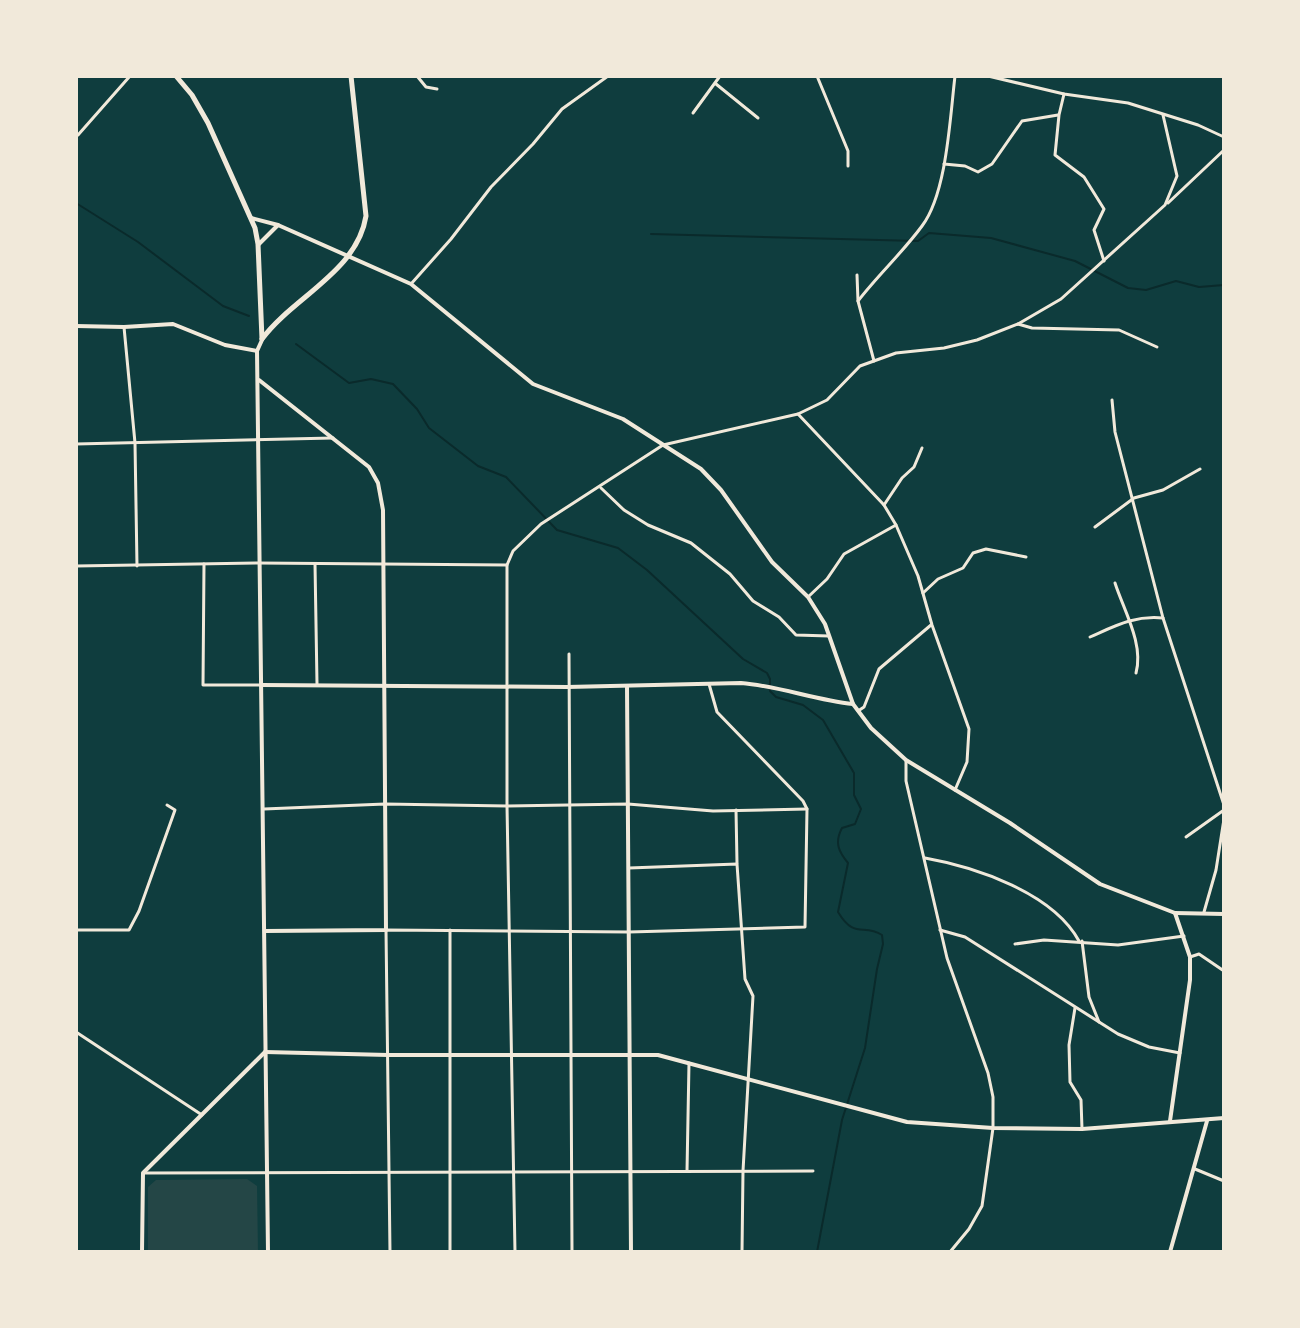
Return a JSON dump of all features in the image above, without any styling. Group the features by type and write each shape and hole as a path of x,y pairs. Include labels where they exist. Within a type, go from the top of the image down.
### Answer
{"main road":[{"path":"176,76 192,95 208,123 255,228 262,339"},
{"path":"262,339 276,321 321,284 360,240 366,216 351,76"}],"street":[{"path":"78,135 130,76"},
{"path":"417,76 426,87 437,89"},
{"path":"411,284 491,187 562,109 608,76"},
{"path":"693,113 720,76"},
{"path":"817,76 848,151 848,166"},
{"path":"858,301 923,225 934,201 944,164 955,76"},
{"path":"988,76 1064,94 1128,103 1198,125 1224,137"},
{"path":"716,84 758,118"},
{"path":"1064,94 1055,155 1084,177 1104,209 1094,230 1104,261"},
{"path":"944,164 965,166 978,172 992,164 1022,121 1059,115"},
{"path":"1163,115 1177,176 1165,205"},
{"path":"515,1252 507,806 507,565 523,540 554,515 663,445 798,414 827,400 860,366 896,353 955,346 1018,324 1061,299 1224,150"},
{"path":"251,218 278,225 411,284 533,384 623,419 701,469 721,490 772,562 808,597 825,624 853,704 871,728 906,760 1010,823 1100,884 1175,913 1224,914"},
{"path":"258,245 278,225"},
{"path":"857,275 858,301 874,361"},
{"path":"76,326 173,324 225,345 257,351"},
{"path":"1018,324 1032,328 1119,330 1157,347"},
{"path":"124,327 135,443 137,566"},
{"path":"262,339 257,351 268,1252"},
{"path":"259,380 369,467 378,483 383,510 390,1252"},
{"path":"1112,400 1115,432 1163,618 1224,807 1186,837"},
{"path":"798,414 884,505 896,525 923,593 969,729 967,762 955,790"},
{"path":"76,444 333,438"},
{"path":"884,505 902,478 914,467 922,448"},
{"path":"1095,527 1134,498 1163,490 1200,469"},
{"path":"600,488 624,510 648,525 691,543 730,574 753,601 779,617 796,635 829,636"},
{"path":"808,597 827,579 844,554 896,525"},
{"path":"923,593 938,579 963,568 973,553 986,549 1026,557"},
{"path":"76,566 260,563 507,565"},
{"path":"315,563 317,684"},
{"path":"204,564 203,685 767,685 828,701 853,704"},
{"path":"1115,583 1138,645 1136,673"},
{"path":"1090,637 1127,620 1163,618"},
{"path":"858,711 864,707 879,669 932,625"},
{"path":"569,654 572,1252"},
{"path":"265,931 629,932 805,927 807,809 803,801 717,712 709,684"},
{"path":"627,686 631,1252"},
{"path":"906,760 906,781 947,958 988,1073 993,1097 993,1128 982,1206 969,1229 950,1252"},
{"path":"264,809 385,804 628,804 736,810 807,809"},
{"path":"76,930 129,930 139,911 175,810 167,805"},
{"path":"736,810 745,979 753,996 743,1171 742,1252"},
{"path":"1204,912 1216,870 1224,819"},
{"path":"924,858 950,862 1007,883 1054,910 1071,926 1080,941 1089,997 1099,1022"},
{"path":"629,868 737,864"},
{"path":"1170,1121 1190,980 1190,957 1175,913"},
{"path":"450,930 450,1252"},
{"path":"940,930 965,937 1118,1034 1149,1047 1180,1053"},
{"path":"1015,944 1044,940 1118,945 1184,936"},
{"path":"1190,957 1199,954 1224,971"},
{"path":"1076,1007 1069,1045 1070,1082 1081,1100 1082,1129"},
{"path":"76,1032 202,1115"},
{"path":"142,1252 143,1173 265,1052 658,1055 907,1122 993,1128 1082,1129 1224,1118"},
{"path":"687,1171 689,1062"},
{"path":"1170,1252 1207,1121"},
{"path":"1195,1169 1224,1181"},
{"path":"143,1173 813,1171"}],"shaded area":[{"path":"247,1179 257,1186 258,1252 148,1252 148,1187 156,1180"}],"waterway":[{"path":"76,203 138,242 223,306 249,316"},
{"path":"651,234 918,241 929,233 991,238 1075,261 1128,288 1146,290 1176,281 1199,287 1224,285"},
{"path":"296,344 349,383 371,379 393,384 417,409 429,428 478,466 506,477 557,530 618,548 647,570 743,659 767,673 770,691 776,697 803,705 823,720 854,773 854,795 861,809 855,824 842,828 838,838 840,851 848,863 838,912 849,926 882,935 883,944 865,1048 842,1120 817,1252"}]}
